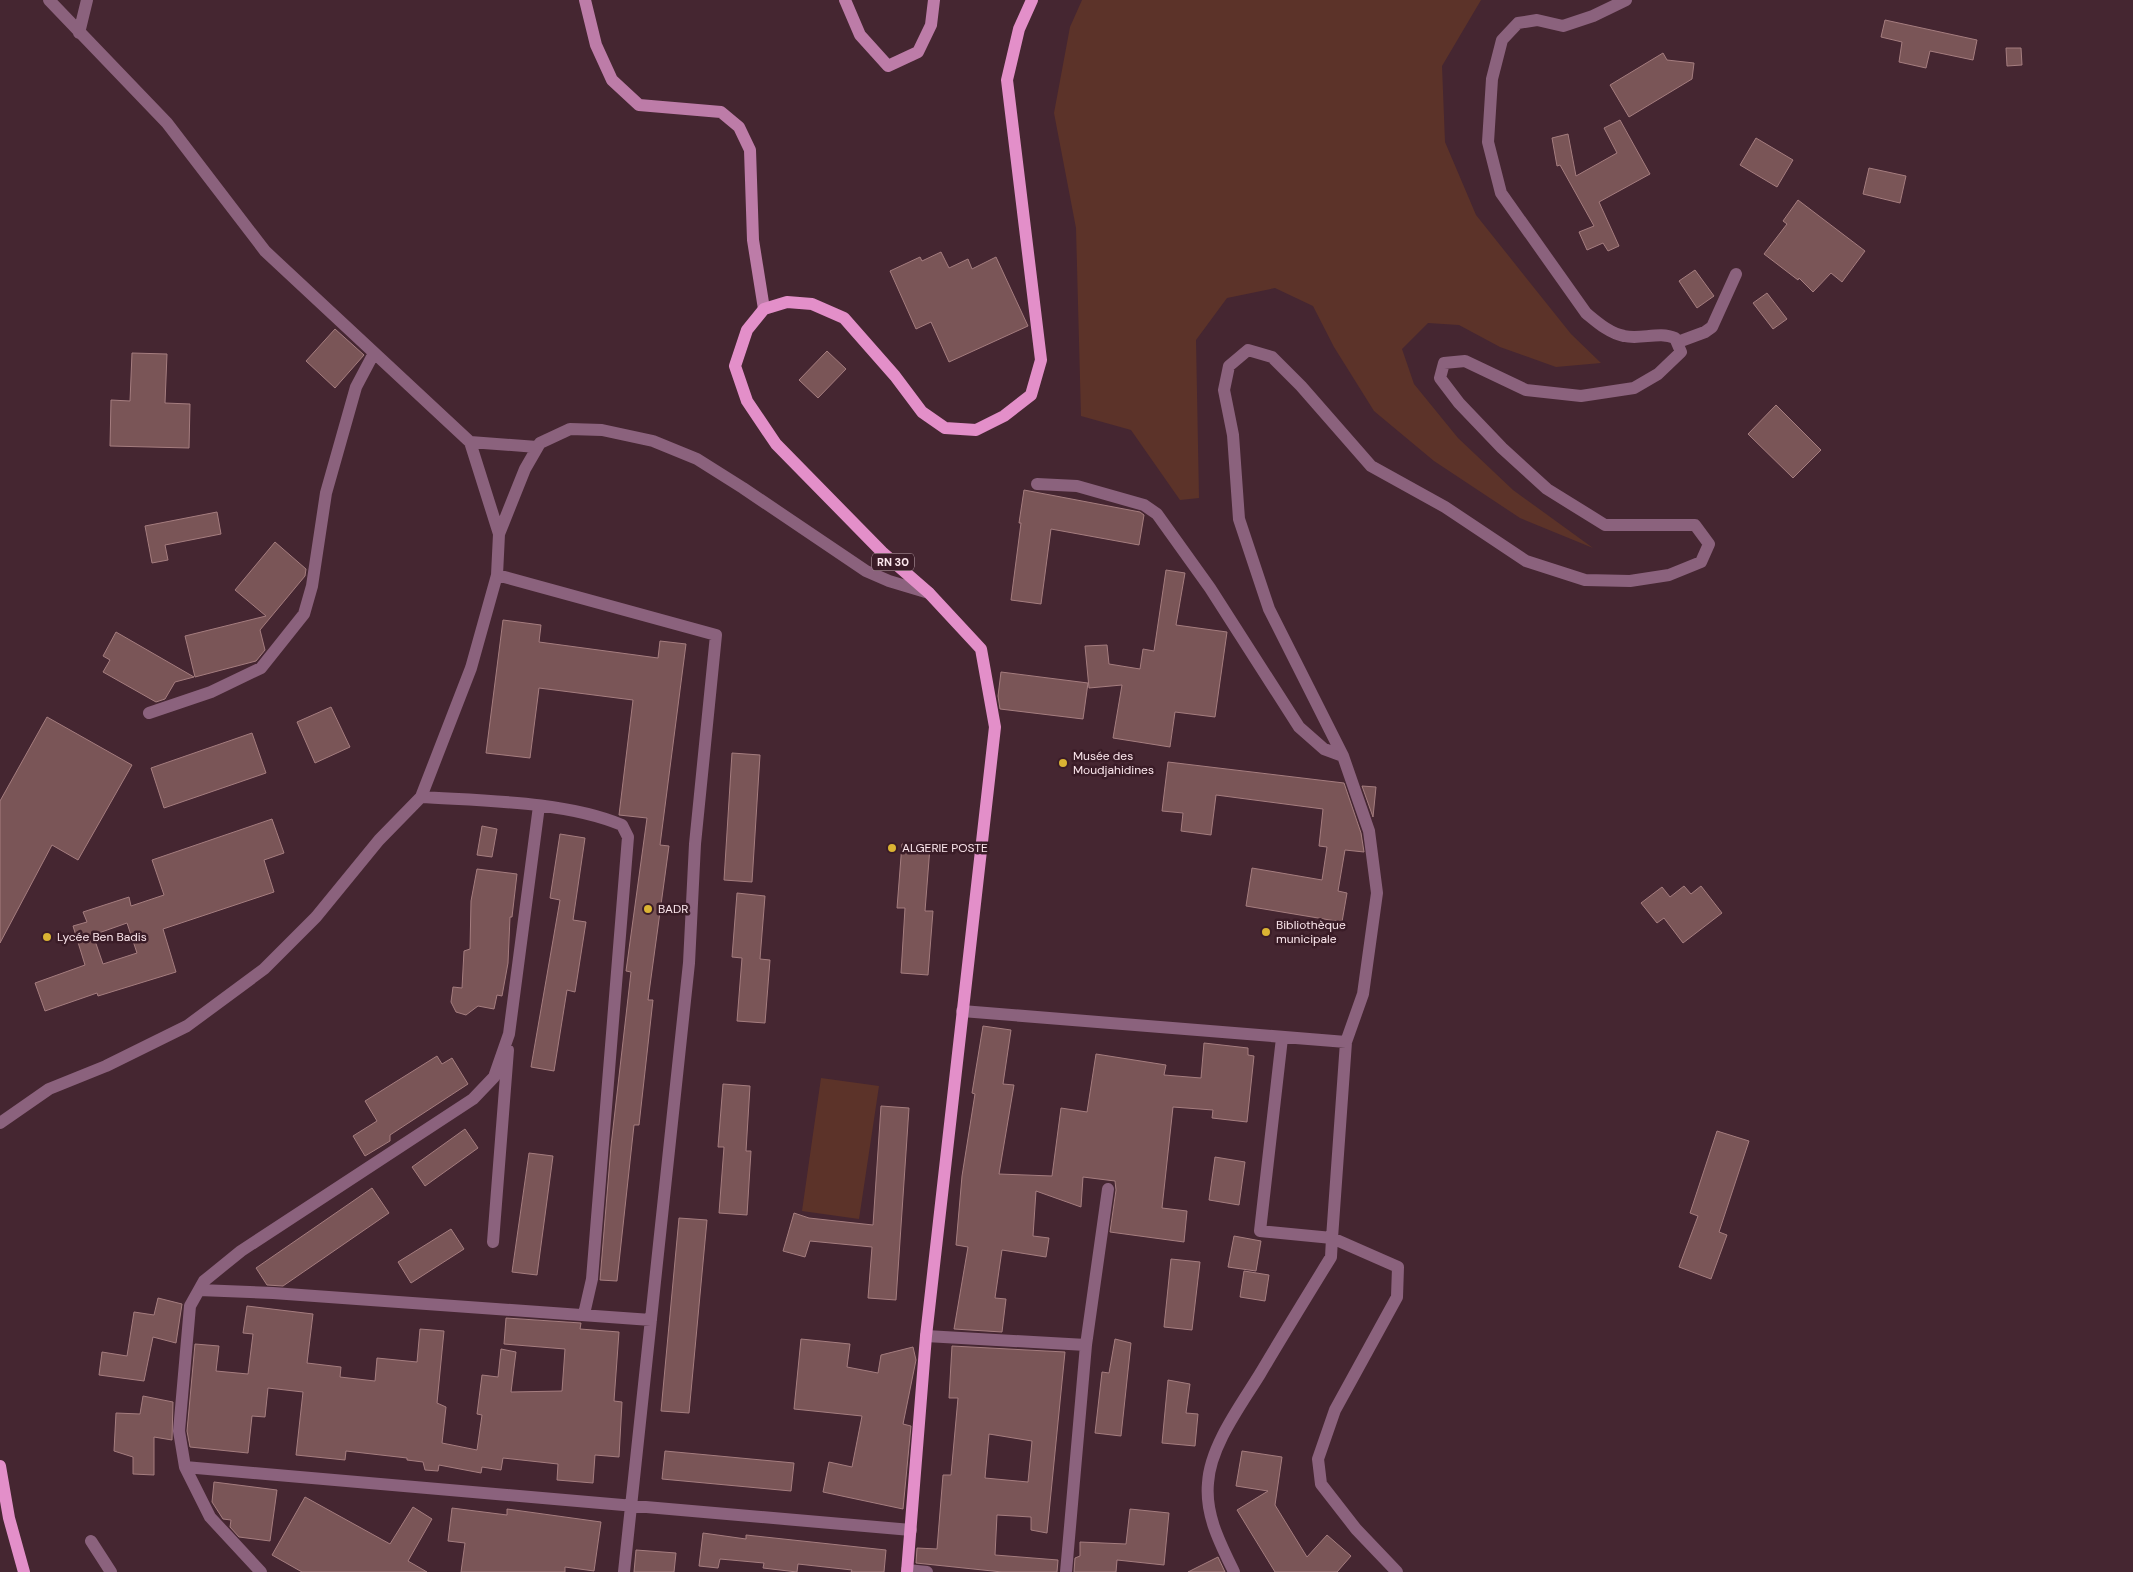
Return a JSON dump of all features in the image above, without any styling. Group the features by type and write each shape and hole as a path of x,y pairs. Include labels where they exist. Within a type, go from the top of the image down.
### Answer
{"main road":[{"path":"764,309 787,302 812,304 844,318 922,412 945,428 976,430 1004,416 1031,395 1041,360 1017,147 1007,80 1019,29 1032,0"},
{"name":"RN 30","path":"764,309 747,330 735,366 747,401 776,444 882,552 929,593 980,649 996,727 926,1336 907,1571"},
{"path":"0,1466 9,1518 24,1572"}],"street":[{"path":"49,0 167,123 265,251 470,442 499,534"},
{"path":"80,33 87,0"},
{"path":"586,0 596,45 612,80 639,105 721,112 740,127 750,150 753,240 764,309"},
{"path":"845,0 860,35 888,66 918,52 932,25 934,0"},
{"path":"1234,1572 1216,1535 1208,1508 1208,1482 1214,1455 1238,1411 1330,1258 1346,1042 1363,994 1377,893 1369,831 1343,756 1268,609 1239,519 1233,434 1224,390 1229,366 1248,350 1272,357 1301,386 1371,466 1445,507 1526,560 1585,580 1630,581 1669,575 1701,562 1709,544 1695,525 1605,525 1541,483 1502,448 1459,404 1440,378 1444,363 1465,361 1526,390 1581,396 1634,388 1658,374 1681,352 1676,338 1667,335 1624,336 1605,328 1586,313 1501,193 1488,142 1492,79 1502,40 1518,23 1537,20 1563,26 1593,16 1626,0"},
{"path":"1678,342 1705,332 1712,327 1736,274"},
{"path":"149,713 210,692 260,668 304,614 312,586 326,493 356,386 374,353"},
{"path":"0,1123 49,1089 106,1066 187,1026 264,969 316,917 380,840 421,796 471,668 497,575 499,534 525,469 540,442 570,429 602,430 653,441 697,460 743,488 866,571 890,581 929,593"},
{"path":"470,442 537,448"},
{"path":"1037,484 1077,486 1144,505 1157,514 1210,588 1300,727 1324,749 1343,756"},
{"path":"497,575 716,635 695,844 689,963 624,1572"},
{"path":"421,796 539,806 607,819 622,825 628,837 592,1279 584,1314"},
{"path":"493,1242 509,1034 539,806"},
{"path":"962,1012 1346,1042"},
{"path":"261,1572 210,1517 185,1467 179,1432 190,1306 204,1281 241,1251 472,1100 494,1077 509,1034"},
{"path":"1282,1038 1260,1231 1332,1238 1398,1267 1396,1297 1335,1410 1318,1458 1321,1484 1356,1528 1397,1572"},
{"path":"1066,1572 1086,1345 1108,1189"},
{"path":"199,1290 584,1314 651,1320"},
{"path":"926,1336 1086,1345"},
{"path":"185,1467 911,1530"},
{"path":"91,1541 111,1572"},
{"path":"907,1571 927,1572"}],"shaded area":[{"path":"1082,0 1481,0 1442,66 1445,142 1476,215 1571,334 1601,363 1556,367 1500,347 1459,325 1428,323 1402,349 1414,384 1458,438 1513,490 1593,548 1520,518 1434,461 1374,411 1334,347 1313,306 1275,288 1227,298 1196,340 1199,498 1180,500 1131,430 1081,416 1076,228 1054,113 1070,27"},
{"path":"821,1078 879,1086 859,1219 802,1211"}],"building":[{"path":"1885,20 1977,40 1973,60 1930,51 1926,68 1899,62 1902,42 1881,37"},
{"path":"2006,48 2021,48 2022,65 2007,66"},
{"path":"1663,53 1667,60 1694,63 1692,79 1629,117 1610,85"},
{"path":"1620,120 1650,174 1599,202 1619,246 1608,251 1603,243 1587,250 1579,232 1594,226 1560,165 1557,166 1552,138 1568,134 1576,176 1617,153 1604,128"},
{"path":"1756,138 1793,160 1777,187 1740,165"},
{"path":"1869,168 1906,176 1900,203 1863,194"},
{"path":"1798,200 1865,251 1842,282 1831,273 1813,292 1799,278 1798,280 1764,254 1787,224 1783,221"},
{"path":"941,252 949,268 968,259 972,269 996,257 1028,326 949,362 931,322 916,329 890,271 920,257 922,261"},
{"path":"1695,270 1714,296 1697,308 1679,281"},
{"path":"1767,293 1787,319 1773,329 1753,303"},
{"path":"335,329 364,355 335,388 306,361"},
{"path":"827,351 846,369 818,398 799,380"},
{"path":"132,353 167,354 165,403 190,404 189,448 110,446 111,400 130,401"},
{"path":"1776,405 1821,450 1793,478 1748,434"},
{"path":"1024,490 1140,512 1144,515 1139,545 1051,529 1041,604 1011,600"},
{"path":"217,512 221,534 165,545 168,560 152,563 145,526"},
{"path":"275,542 306,569 305,576 260,630 265,650 256,661 195,677 185,636 266,616 235,590"},
{"path":"1166,570 1185,573 1176,625 1227,632 1215,717 1175,712 1170,747 1113,738 1122,685 1089,688 1085,646 1107,645 1109,664 1140,669 1143,649 1154,651"},
{"path":"503,620 541,625 539,642 658,658 660,641 686,644 660,845 669,846 648,1000 653,1000 639,1125 634,1125 617,1281 600,1280 611,1146 631,972 626,971 647,818 619,815 633,700 539,688 530,758 486,753"},
{"path":"116,632 194,677 175,682 165,699 156,702 103,672 110,660 103,656"},
{"path":"1001,672 1088,683 1083,719 1000,709 998,696"},
{"path":"331,707 350,747 315,763 297,722"},
{"path":"47,717 132,765 78,860 52,845 0,943 0,801"},
{"path":"252,733 266,773 164,808 151,768"},
{"path":"732,753 760,755 752,882 724,880"},
{"path":"1168,762 1344,783 1361,833 1364,852 1345,850 1338,891 1347,893 1342,922 1246,906 1252,868 1322,880 1327,847 1319,846 1323,809 1216,795 1211,835 1181,831 1183,813 1162,811"},
{"path":"1362,786 1376,787 1373,817"},
{"path":"272,819 284,853 264,860 274,892 163,929 176,972 98,996 97,993 45,1011 35,983 85,965 73,926 87,922 83,912 129,897 131,906 164,895 152,860","holes":["127,923 137,953 103,964 93,935"]},
{"path":"482,826 497,829 492,857 477,855"},
{"path":"560,834 585,838 573,920 586,922 575,992 567,990 554,1071 531,1067 560,900 550,898"},
{"path":"902,844 930,847 925,911 933,911 928,975 901,973 905,908 897,908"},
{"path":"477,869 517,874 512,917 510,917 508,963 502,996 497,995 494,1009 478,1006 466,1015 456,1012 451,1002 453,987 462,988 464,951 470,949 471,901"},
{"path":"1684,886 1691,894 1701,886 1722,913 1683,943 1664,918 1657,923 1641,903 1662,887 1670,897"},
{"path":"737,893 765,896 760,959 770,960 765,1023 737,1021 742,958 732,957"},
{"path":"983,1026 1011,1030 1003,1084 1014,1085 999,1174 1052,1176 1061,1108 1087,1112 1096,1054 1166,1065 1164,1075 1201,1078 1204,1043 1248,1048 1248,1055 1254,1056 1247,1122 1212,1118 1213,1110 1173,1107 1162,1208 1187,1211 1184,1242 1110,1232 1116,1190 1115,1181 1083,1177 1081,1207 1036,1191 1033,1236 1049,1238 1046,1257 1002,1250 995,1298 1006,1299 1002,1332 954,1329 968,1247 956,1245 962,1176 975,1094 972,1093"},
{"path":"437,1056 442,1064 452,1058 468,1084 390,1135 390,1141 365,1156 353,1136 377,1121 365,1101"},
{"path":"723,1084 750,1086 746,1151 751,1151 747,1215 719,1213 724,1147 718,1147"},
{"path":"881,1106 909,1108 896,1300 868,1298 872,1247 810,1241 805,1257 783,1251 794,1213 809,1218 873,1225"},
{"path":"465,1129 478,1148 425,1186 412,1167"},
{"path":"1717,1131 1749,1141 1719,1232 1727,1235 1711,1279 1679,1267 1698,1216 1690,1213"},
{"path":"529,1153 553,1156 537,1275 512,1272"},
{"path":"1215,1157 1245,1162 1239,1205 1209,1200"},
{"path":"372,1188 389,1213 283,1286 267,1285 256,1268"},
{"path":"679,1218 707,1220 689,1413 661,1411"},
{"path":"451,1229 464,1249 411,1283 398,1262"},
{"path":"1234,1236 1261,1241 1256,1271 1228,1267"},
{"path":"1171,1259 1200,1262 1192,1330 1164,1327"},
{"path":"1244,1271 1269,1275 1265,1301 1240,1297"},
{"path":"158,1298 182,1304 176,1343 153,1337 144,1381 99,1375 102,1352 127,1356 134,1312 154,1315"},
{"path":"247,1306 313,1314 307,1363 341,1367 340,1377 375,1381 377,1358 417,1362 420,1329 444,1331 437,1403 446,1407 442,1443 477,1450 482,1415 477,1414 482,1375 498,1377 501,1349 516,1352 511,1392 562,1391 565,1349 504,1344 506,1318 581,1323 580,1329 619,1332 614,1401 622,1402 619,1457 595,1455 593,1483 557,1480 558,1464 503,1458 501,1470 482,1467 481,1473 439,1465 438,1471 425,1470 423,1462 407,1460 407,1458 346,1451 345,1460 296,1455 303,1392 268,1388 265,1417 252,1416 248,1453 190,1447 187,1431 195,1344 219,1346 216,1371 248,1374 253,1334 243,1333"},
{"path":"801,1339 850,1344 847,1367 878,1373 881,1355 913,1347 916,1360 903,1424 911,1426 903,1509 823,1492 829,1462 852,1467 862,1416 794,1409"},
{"path":"1115,1339 1131,1343 1121,1436 1095,1433 1102,1372 1109,1373"},
{"path":"952,1346 1065,1352 1047,1533 1031,1530 1031,1517 997,1515 995,1555 1058,1560 1057,1572 1002,1572 916,1563 917,1548 937,1549 943,1475 951,1475 958,1398 949,1398","holes":["989,1434 1032,1441 1028,1482 985,1478"]},
{"path":"1168,1380 1190,1384 1186,1413 1198,1414 1195,1446 1162,1443"},
{"path":"143,1396 173,1402 172,1440 154,1437 154,1475 133,1474 133,1457 114,1451 116,1413 140,1414"},
{"path":"665,1451 794,1463 791,1491 662,1479"},
{"path":"1242,1451 1282,1457 1275,1505 1307,1557 1327,1535 1351,1556 1337,1572 1275,1572 1237,1510 1268,1491 1236,1486"},
{"path":"214,1482 277,1490 270,1541 239,1537 230,1527 231,1520 223,1519 212,1502"},
{"path":"305,1497 390,1544 413,1507 432,1519 408,1561 427,1572 302,1572 272,1555"},
{"path":"452,1508 507,1515 507,1509 601,1522 594,1571 565,1567 565,1572 461,1572 465,1543 448,1541"},
{"path":"1130,1509 1169,1513 1164,1565 1117,1560 1116,1572 1074,1572 1075,1558 1080,1556 1080,1542 1126,1544"},
{"path":"703,1533 746,1539 746,1535 886,1550 884,1572 851,1572 852,1570 798,1564 797,1572 763,1568 764,1563 720,1559 718,1568 699,1566"},
{"path":"636,1550 676,1553 674,1572 634,1572"},
{"path":"1218,1557 1225,1572 1188,1572"}],"place":[{"name":"Musée des Moudjahidines","path":"1063,763"},
{"name":"ALGERIE POSTE","path":"892,848"},
{"name":"BADR","path":"648,909"},
{"name":"Bibliothèque municipale","path":"1266,932"},
{"name":"Lycée Ben Badis","path":"47,937"}]}
